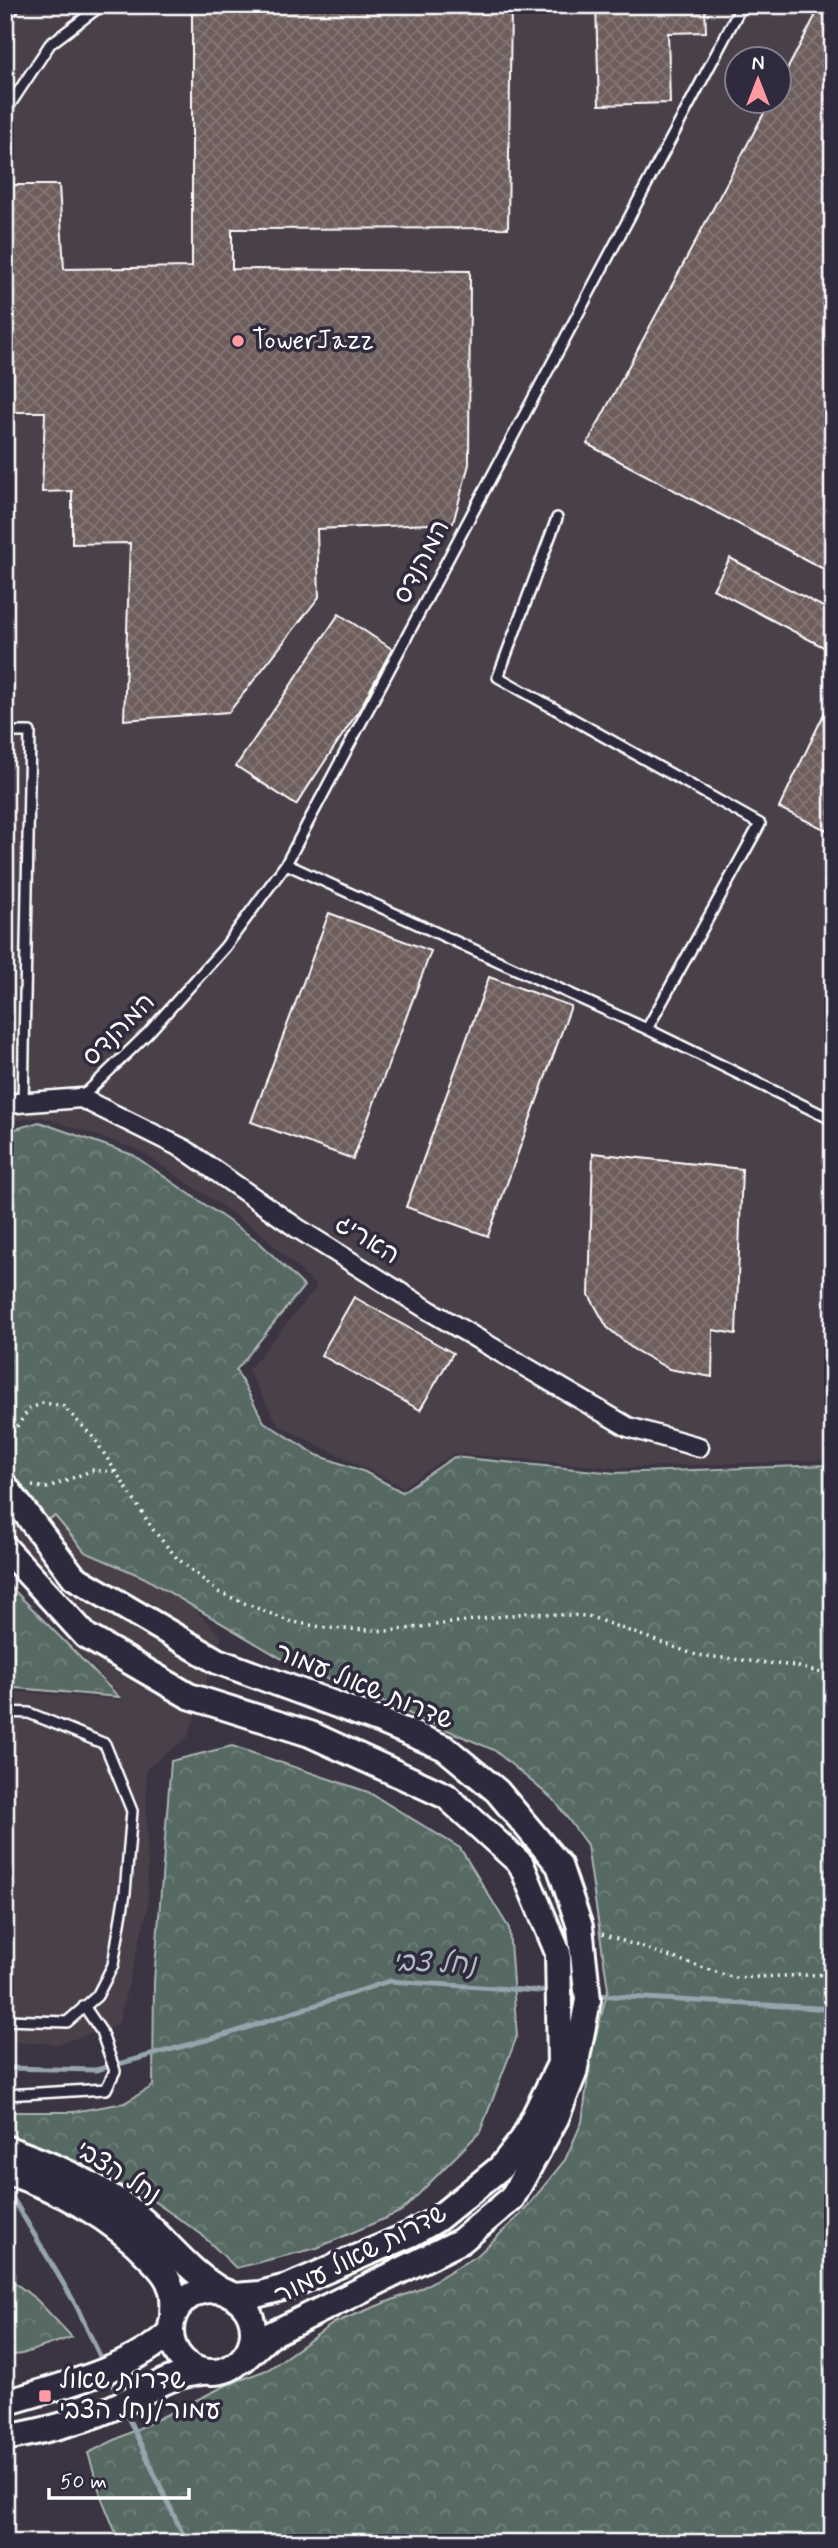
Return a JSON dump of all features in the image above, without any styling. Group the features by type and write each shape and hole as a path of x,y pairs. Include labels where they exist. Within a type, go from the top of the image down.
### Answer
{"street":[{"path":"14,1104 81,1098"},
{"name":"האריג","path":"81,1098 184,1149 297,1228 419,1304 628,1427 699,1447"},
{"name":"שדרות שאול עמור","path":"16,1486 74,1577 217,1661 445,1748 497,1791 559,1865 580,1927 588,2000 575,2073 556,2118 512,2198 461,2241 270,2335 244,2359"},
{"name":"שדרות שאול עמור","path":"5,1548 86,1636 189,1696 310,1734 446,1796 521,1864 558,1953 560,2064 523,2139 500,2168 437,2219 411,2234 290,2286 260,2294 228,2294"},
{"name":"נחל הצבי","path":"5,2148 64,2172 108,2195 134,2213 203,2280 228,2294"},
{"name":"נחל הצבי","path":"5,2171 65,2196 121,2229 159,2267 170,2283 174,2297 172,2324"},
{"path":"5,2403 129,2361 149,2350 172,2324 181,2304 192,2295 207,2290 228,2294 246,2306 252,2319 254,2332 251,2346 244,2359 233,2368 216,2373 181,2374 120,2405 72,2423 5,2438"},
{"path":"172,2324 173,2345 178,2356 188,2366 202,2372"}],"lane":[{"path":"5,112 50,44 102,5"},
{"name":"המהנדס","path":"81,1098 148,1033 225,947 286,864 742,5"},
{"path":"557,518 498,677 760,824 647,1029"},
{"path":"5,732 30,732 14,1104"},
{"path":"286,864 647,1029 833,1120"},
{"path":"5,1712 29,1713 105,1744 132,1811 125,1893 113,1965 97,1996 66,2022 5,2020"},
{"path":"5,2095 106,2090 115,2071 101,2031 84,2006"}],"path":[{"path":"5,1444 29,1409 43,1403 63,1406 94,1438 154,1531 177,1558 218,1592 288,1621 326,1628 390,1631 527,1613 588,1616 696,1655 796,1666 833,1676"},
{"path":"16,1486 46,1488 93,1470 116,1472"},
{"path":"580,1927 734,1978 833,1975"}],"shaded area":[{"path":"5,5 833,5 833,1388 825,1460 617,1468 453,1453 403,1487 278,1425 248,1370 317,1287 260,1232 139,1150 42,1117 5,1122"},
{"path":"5,1426 222,1636 188,1737 146,1769 148,1907 118,2025 58,2044 5,2042 5,1691 124,1700 5,1572"}],"green space":[{"path":"39,1122 133,1155 259,1242 304,1286 236,1370 264,1422 317,1455 365,1472 402,1492 454,1457 615,1473 827,1465 833,1427 833,2543 120,2543 102,2499 88,2453 227,2385 269,2369 334,2323 420,2289 479,2254 523,2212 565,2160 582,2122 591,2055 608,1989 587,1845 555,1801 494,1750 284,1660 143,1577 85,1552 55,1516 43,1522 5,1498 5,1132"},
{"path":"5,1581 119,1697 5,1687"},
{"path":"232,1746 368,1792 460,1848 509,1928 517,2036 480,2132 402,2211 317,2248 236,2268 201,2234 146,2196 5,2135 5,2112 73,2112 124,2103 153,2086 154,1981 171,1761"},
{"path":"5,2275 37,2300 72,2337 22,2354 5,2356"}],"building":[{"name":"TowerJazz","path":"192,5 511,5 508,228 232,229 232,269 470,271 469,464 453,523 317,529 319,597 229,712 124,720 130,543 72,544 72,491 42,492 45,412 5,412 5,185 59,185 64,269 192,267"},
{"path":"596,5 705,5 706,32 668,33 670,103 599,105"},
{"path":"821,5 833,5 833,574 587,444 763,116 792,116 792,60"},
{"path":"730,558 833,612 833,652 713,589"},
{"path":"339,614 392,649 361,707 296,805 236,766"},
{"path":"833,695 833,833 779,808"},
{"path":"329,913 431,951 353,1159 251,1122"},
{"path":"489,977 571,1006 488,1236 406,1207"},
{"path":"593,1153 742,1169 736,1334 713,1330 712,1377 669,1369 633,1349 607,1327 589,1295"},
{"path":"354,1297 453,1353 420,1410 321,1355"}],"waterway":[{"name":"נחל צבי","path":"5,2068 96,2070 228,2034 389,1981 554,1992"},
{"name":"נחל צבי","path":"595,1995 833,2009"},
{"path":"5,2185 76,2305 104,2365"},
{"path":"110,2377 119,2397"},
{"path":"124,2409 187,2543"}],"place":[{"name":"TowerJazz","path":"238,341"},
{"name":"שדרות שאול עמור/נחל הצבי","path":"45,2396"}]}
